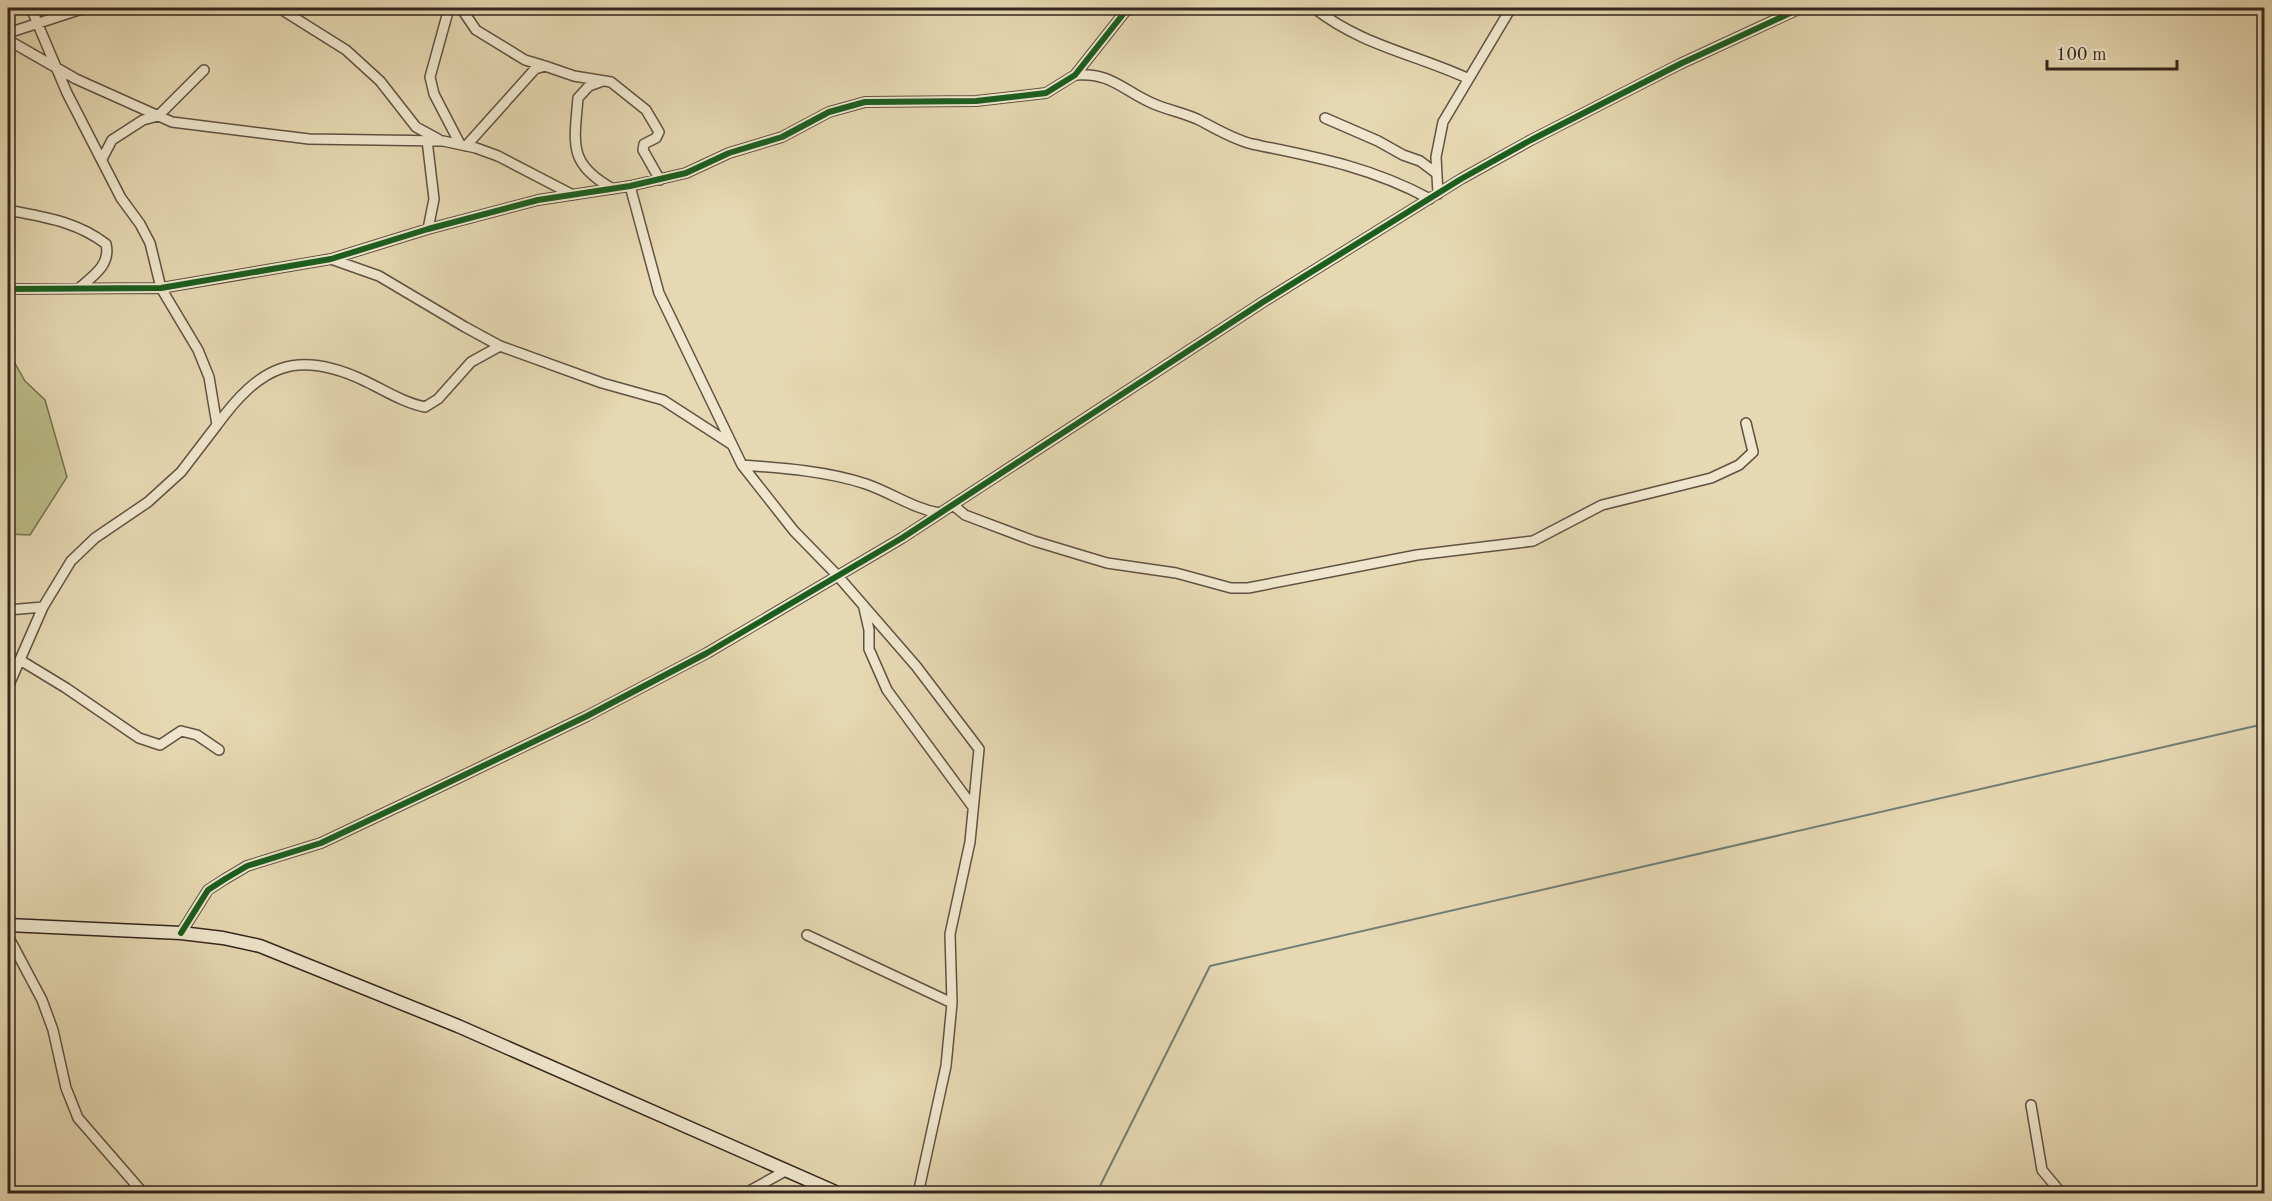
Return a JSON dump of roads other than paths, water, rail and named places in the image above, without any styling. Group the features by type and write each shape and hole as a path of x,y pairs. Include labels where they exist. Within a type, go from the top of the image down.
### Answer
{"street":[{"path":"31,8 55,68 121,198 140,224 150,243 161,288 198,350 209,376 217,425"},
{"path":"8,33 85,8"},
{"path":"279,8 346,50 380,81 416,127 443,141"},
{"path":"449,8 430,77 434,94 463,145"},
{"path":"461,8 476,30 525,60 574,76 616,85 646,110 659,129 658,135 643,147 660,180"},
{"path":"8,289 161,288 331,259 428,229 538,200 630,186 686,173 729,153 782,137 829,112 850,106 882,101 1001,99 1047,93 1075,75 1128,8"},
{"path":"1314,8 1331,21 1382,48 1467,78"},
{"path":"1434,197 1438,137 1443,122 1467,78 1511,8"},
{"path":"181,933 208,890 232,874 247,866 321,843 559,730 717,647 902,538 1263,302 1434,197 1532,140 1680,64 1801,8"},
{"path":"8,40 55,68 158,116 186,125 309,139 443,141 498,156 573,195"},
{"path":"463,145 535,69 542,65"},
{"path":"102,159 112,140 143,120 158,116 204,70"},
{"path":"1075,75 1101,75 1123,85 1146,101 1194,118 1237,139 1364,169 1434,197"},
{"path":"603,81 589,86 578,98 577,154 582,166 595,179 613,189"},
{"path":"1325,118 1420,161 1436,173"},
{"path":"428,140 434,199 428,229"},
{"path":"630,186 644,229 659,293 705,382 742,465 794,531 837,575 916,666 979,750 970,842 950,934 952,1003 939,1105 918,1194"},
{"path":"8,210 60,220 91,232 106,244 108,253 104,263 78,289"},
{"path":"331,259 380,276 500,346 602,383 663,399 731,444"},
{"path":"8,687 43,607 81,550 117,520 148,502 175,477 251,385 271,372 296,364 321,365 425,406 438,399 471,362 500,346"},
{"path":"952,505 965,515 1034,541 1107,563 1176,573 1231,588 1248,588 1417,555 1533,542 1602,505 1696,482 1739,465 1753,452 1746,423"},
{"path":"742,465 839,477 888,493 922,510 939,513"},
{"path":"863,605 869,630 869,649 887,690 941,759 973,807"},
{"path":"8,610 43,607"},
{"path":"20,660 139,738 160,745 181,731 197,735 219,750"},
{"path":"8,925 181,933 223,938 260,946 339,976 840,1194"},
{"path":"807,935 952,1003"},
{"path":"8,936 42,1000 53,1030 66,1088 78,1119 144,1194"},
{"path":"2031,1104 2042,1170 2062,1194"},
{"path":"744,1194 787,1170"}],"waterway":[{"path":"1096,1194 1210,966 2264,724"}]}
